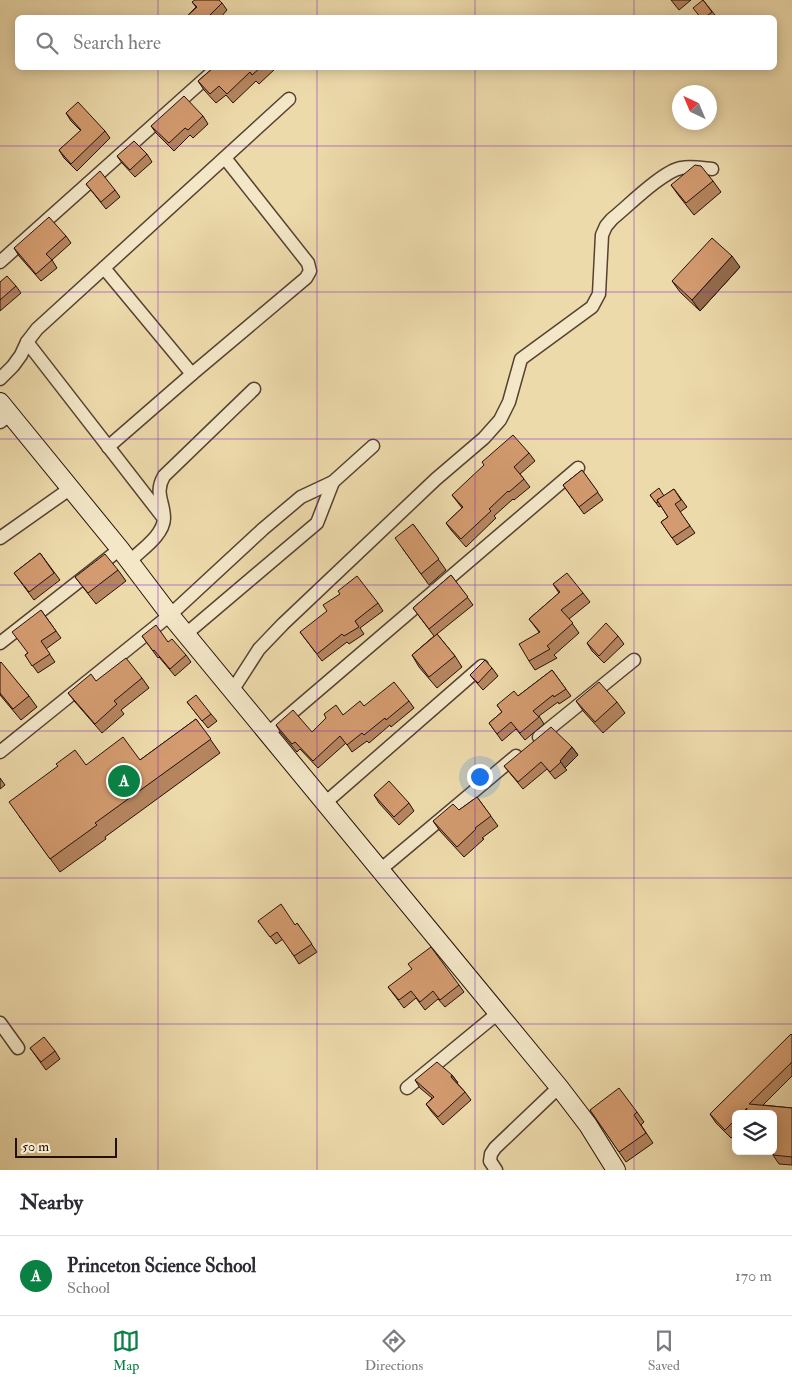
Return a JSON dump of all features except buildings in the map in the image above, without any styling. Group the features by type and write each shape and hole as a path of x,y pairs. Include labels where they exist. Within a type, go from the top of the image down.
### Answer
{"street":[{"path":"0,262 215,70"},
{"path":"0,379 21,355 27,342 37,329 289,99"},
{"path":"108,447 306,278 310,271 308,263 225,158"},
{"path":"232,691 259,649 283,624 436,480 484,438 500,420 509,402 521,359 592,307 599,294 602,235 612,219 674,170 682,167 712,169"},
{"path":"104,268 192,374"},
{"path":"27,342 164,519"},
{"path":"0,643 160,532 164,519 159,494 160,483 164,476 254,389"},
{"path":"3,413 71,488 170,615 559,1087 588,1125 616,1170"},
{"path":"0,752 170,615 263,528 301,498 333,482 373,446"},
{"path":"267,734 578,468"},
{"path":"186,634 317,523 333,482"},
{"path":"0,538 71,488"},
{"path":"380,870 634,660"},
{"path":"325,803 482,666"},
{"path":"407,1088 498,1013"},
{"path":"0,1023 18,1048"},
{"path":"496,1170 490,1161 491,1154 495,1148 559,1087"}],"place":[{"name":"Princeton Science School","path":"124,781"}]}
